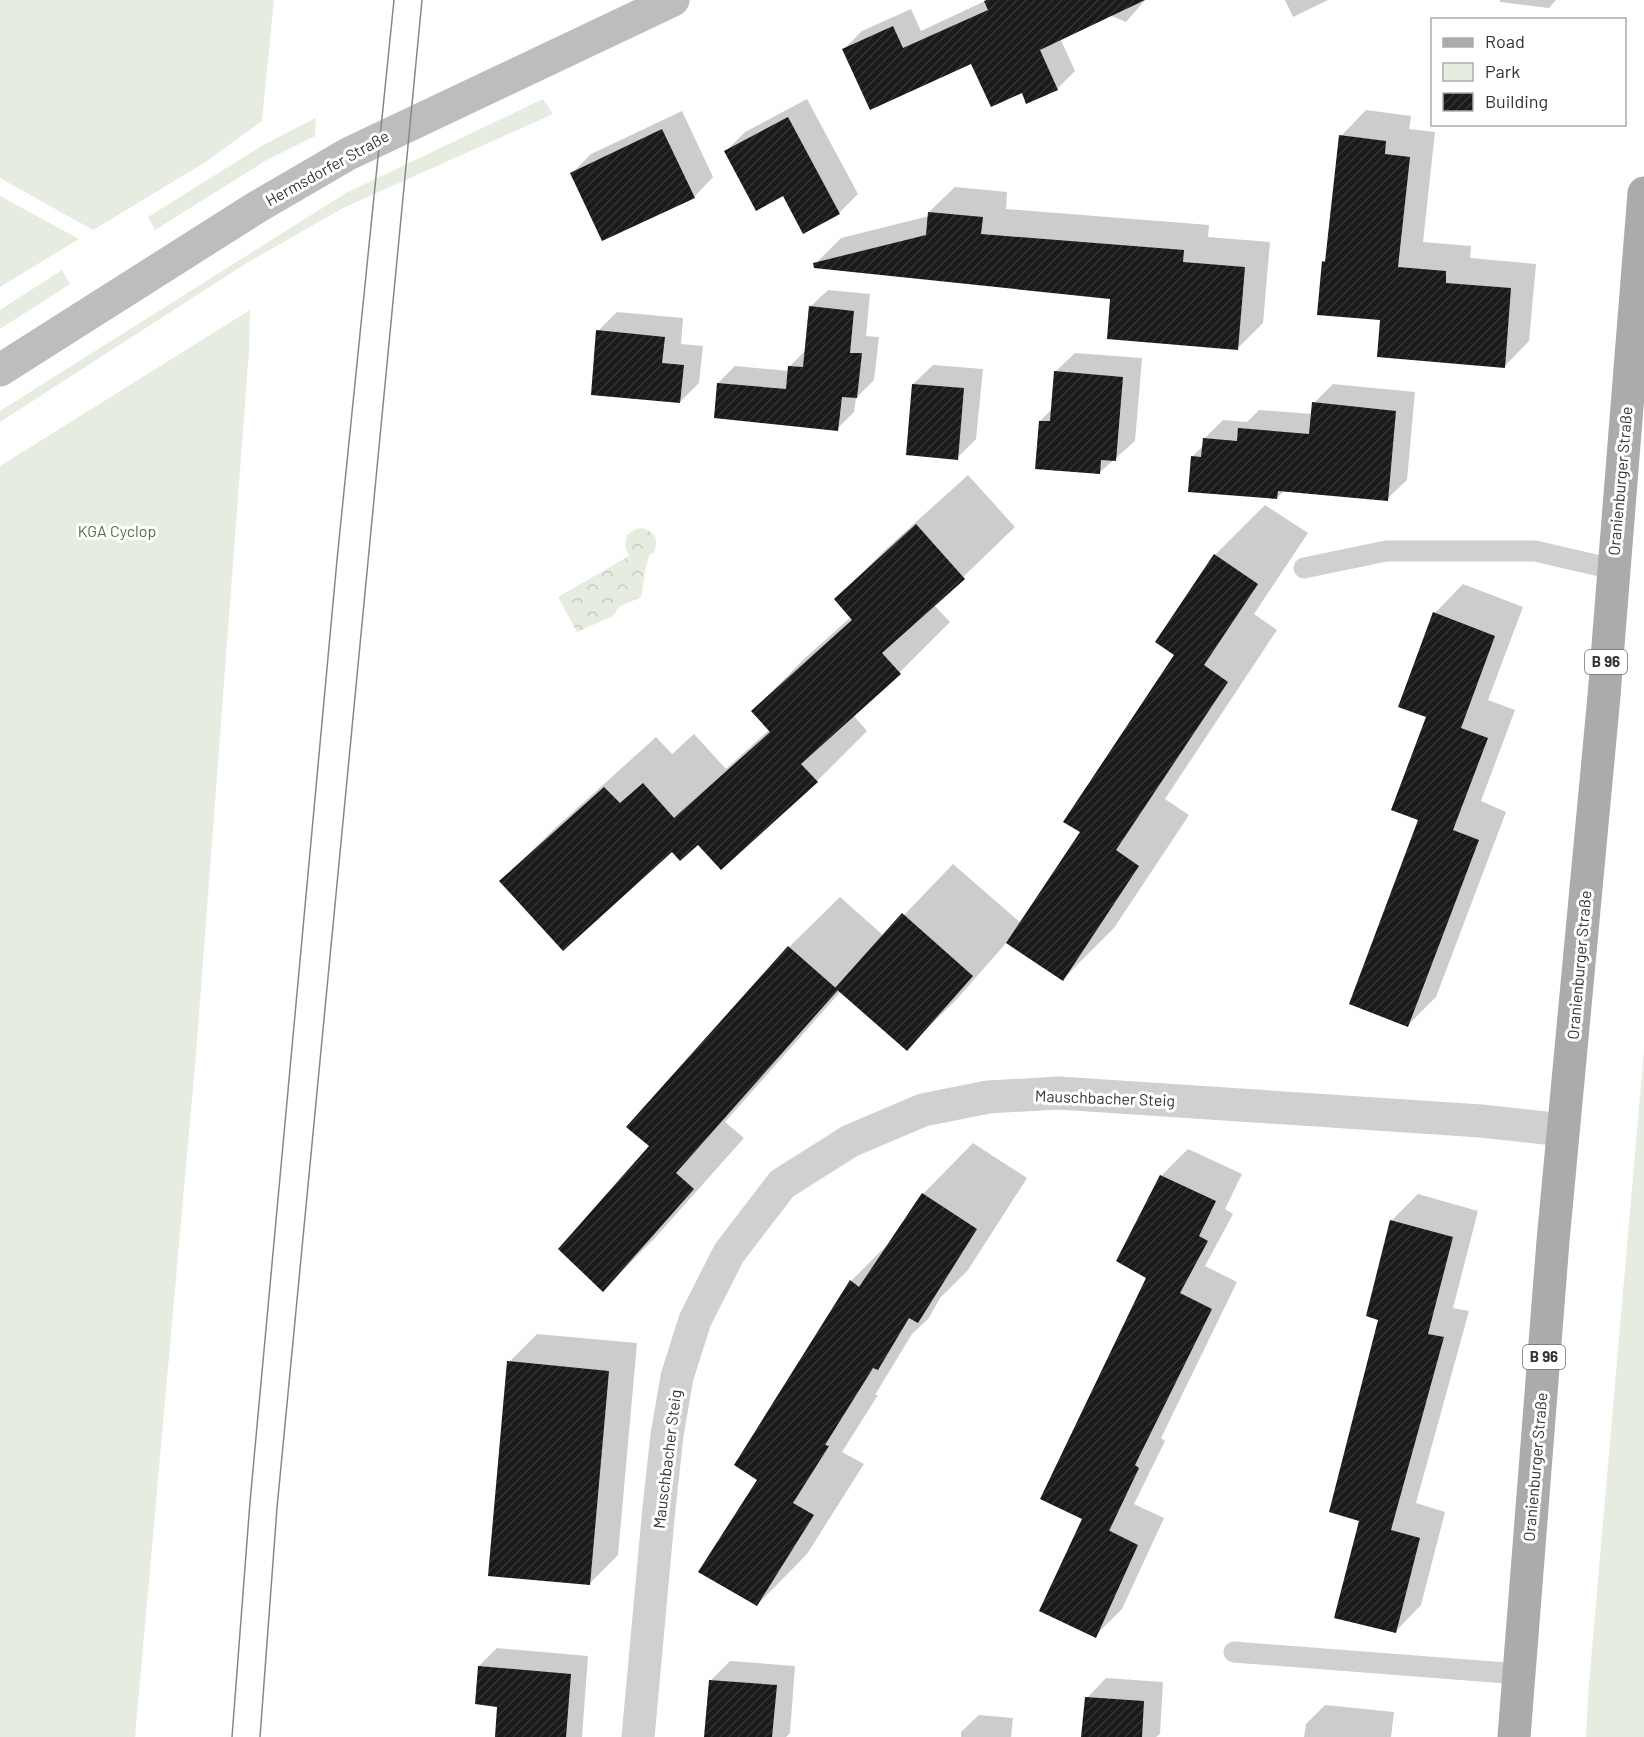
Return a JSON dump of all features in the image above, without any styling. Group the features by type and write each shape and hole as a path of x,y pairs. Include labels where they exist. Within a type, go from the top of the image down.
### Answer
{"main road":[{"name":"Hermsdorfer Straße","path":"0,370 257,207 348,154 672,0"},
{"name":"Oranienburger Straße","path":"1515,1737 1563,1130 1604,696 1644,193"}],"street":[{"name":"Mauschbacher Steig","path":"638,1737 667,1435 678,1377 695,1320 729,1253 782,1184 850,1141 923,1110 988,1097 1059,1093 1481,1121 1563,1130"}],"lane":[{"path":"1304,568 1386,551 1535,551 1613,569"},
{"path":"1234,1652 1519,1674"}],"green space":[{"path":"0,0 274,0 262,121 204,163 93,230 0,178"},
{"path":"543,99 553,114 343,208 245,264 0,422 0,411 346,193"},
{"path":"316,118 315,136 265,161 155,230 148,217 265,144"},
{"path":"0,196 79,239 0,287"},
{"path":"62,270 70,284 0,329 0,310"},
{"name":"KGA Cyclop","path":"250,310 249,351 196,1054 135,1737 0,1737 0,466"},
{"path":"641,528 651,533 656,545 647,561 641,597 620,606 613,616 577,632 558,597 629,556 625,546 627,535"},
{"path":"1644,1050 1644,1737 1586,1737 1589,1684"}],"building":[{"path":"1145,0 1040,50 1058,90 1026,104 1022,93 991,107 971,64 870,110 842,49 893,26 903,48 988,10 984,1"},
{"path":"788,117 840,214 803,234 783,196 756,211 724,151"},
{"path":"662,129 695,198 602,241 570,173"},
{"path":"1339,135 1386,141 1385,154 1410,157 1398,267 1446,271 1446,283 1511,288 1505,368 1377,357 1380,320 1317,315"},
{"path":"928,212 983,217 981,234 1184,250 1183,262 1245,267 1238,350 1107,339 1110,299 814,268 813,263 926,235"},
{"path":"809,306 854,311 850,353 862,353 857,398 842,397 838,431 714,418 717,383 786,389 788,366 803,367"},
{"path":"596,330 665,337 662,363 684,365 680,403 591,395"},
{"path":"1054,371 1123,377 1116,461 1101,460 1100,474 1035,469 1039,421 1050,421"},
{"path":"912,384 964,388 958,460 906,455"},
{"path":"1312,402 1396,411 1388,501 1278,491 1277,499 1188,492 1191,456 1201,457 1203,438 1237,441 1238,428 1309,434"},
{"path":"916,524 965,579 882,653 901,674 801,764 818,782 721,870 698,845 680,861 672,852 563,951 499,881 604,787 620,803 643,783 674,818 770,732 751,711 852,620 834,599"},
{"path":"1214,554 1258,584 1204,665 1228,682 1116,850 1139,866 1063,981 1006,943 1080,832 1063,822 1174,655 1155,642"},
{"path":"1433,612 1495,636 1461,728 1488,738 1453,830 1479,840 1408,1027 1349,1004 1418,820 1391,810 1426,717 1398,707"},
{"path":"902,913 973,976 907,1051 835,988"},
{"path":"788,946 838,990 676,1173 694,1189 603,1292 558,1249 649,1146 626,1127"},
{"path":"1160,1175 1216,1201 1199,1236 1208,1241 1180,1293 1212,1309 1135,1465 1139,1468 1109,1531 1138,1545 1096,1638 1039,1611 1082,1519 1040,1499 1146,1278 1116,1261"},
{"path":"922,1193 977,1229 918,1323 909,1318 878,1370 873,1368 825,1445 829,1446 793,1503 814,1515 757,1606 698,1572 757,1480 734,1465 850,1280 859,1287"},
{"path":"1390,1220 1453,1237 1428,1334 1444,1337 1391,1530 1420,1538 1396,1633 1334,1618 1359,1521 1329,1512 1378,1320 1366,1316"},
{"path":"507,1361 609,1371 590,1585 488,1576"},
{"path":"478,1666 571,1674 566,1737 495,1737 497,1707 475,1704"},
{"path":"709,1680 777,1685 772,1737 704,1737"},
{"path":"1085,1697 1144,1701 1142,1737 1081,1737"}],"tram line":[{"path":"232,1737 250,1502 337,560 394,0"},
{"path":"260,1737 277,1508 422,0"}]}
